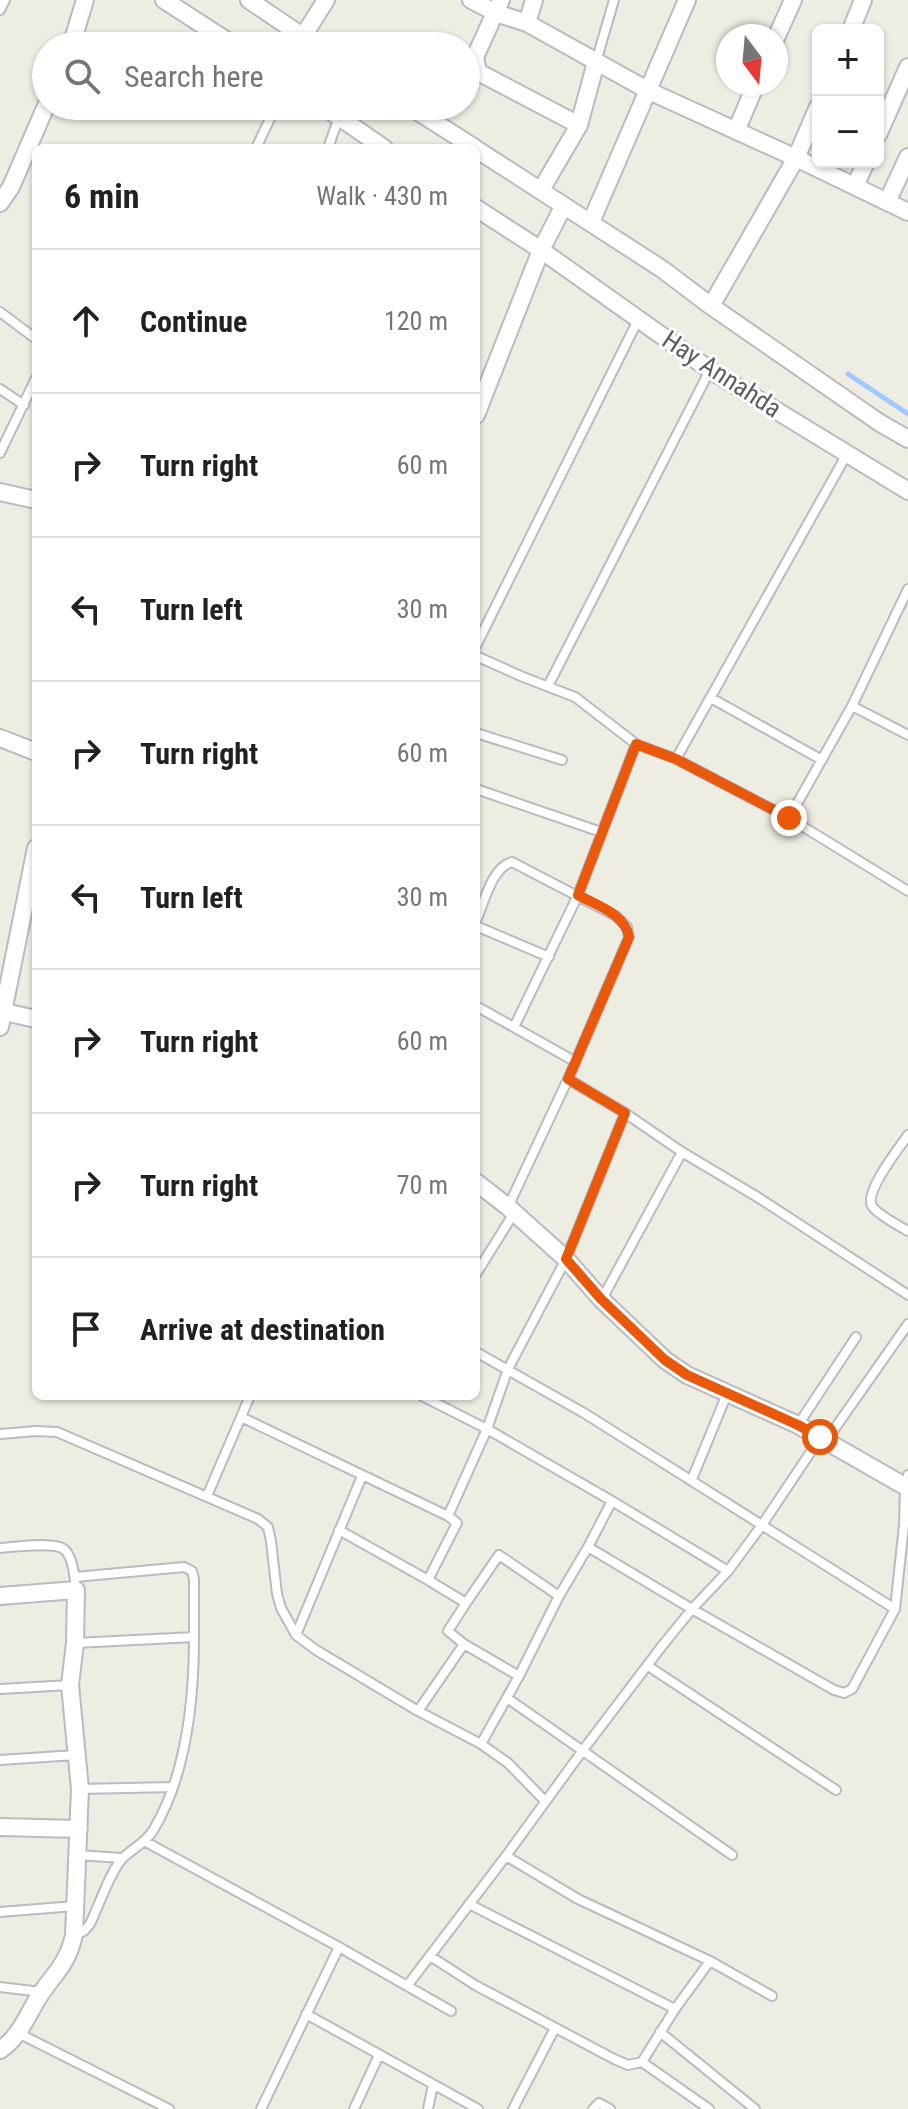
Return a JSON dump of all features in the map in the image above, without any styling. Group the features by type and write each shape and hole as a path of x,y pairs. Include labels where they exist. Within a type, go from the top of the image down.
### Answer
{"street":[{"path":"75,32 85,0"},
{"path":"164,0 213,32"},
{"path":"249,0 291,32"},
{"path":"310,32 326,0"},
{"path":"471,0 498,6 649,91 908,212"},
{"path":"527,23 534,0"},
{"path":"591,222 687,0"},
{"path":"782,24 793,0"},
{"path":"853,24 863,0"},
{"path":"480,46 498,6"},
{"path":"541,190 579,125 596,62"},
{"path":"884,121 908,67"},
{"path":"480,73 579,125"},
{"path":"736,131 751,96"},
{"path":"0,203 5,185 39,120"},
{"path":"343,120 378,144"},
{"name":"Hay Annahda","path":"431,120 469,144"},
{"path":"711,306 796,158 812,121"},
{"name":"Hay Annahda","path":"480,151 662,269 880,423 908,439"},
{"path":"887,202 908,157"},
{"path":"855,186 863,168"},
{"path":"480,405 541,250 563,207"},
{"name":"Hay Annahda","path":"480,211 710,370 908,491"},
{"path":"0,492 32,499"},
{"path":"0,738 32,750"},
{"path":"32,867 1,1017 32,1019"},
{"path":"480,1185 566,1259 601,1299 665,1360 687,1375 798,1425 907,1483"},
{"path":"0,1596 76,1583 75,1643 70,1685 80,1789 74,1935 70,1953 42,1992 14,2040 0,2050"},
{"path":"0,1827 79,1829"}],"lane":[{"path":"0,10 5,0"},
{"path":"596,62 614,0"},
{"path":"258,144 269,120"},
{"path":"329,144 338,120"},
{"path":"0,312 32,336"},
{"path":"480,638 639,318"},
{"path":"548,686 710,370"},
{"path":"0,453 32,387"},
{"path":"0,389 24,405"},
{"path":"676,759 847,454"},
{"path":"789,818 852,706 908,589"},
{"path":"480,658 575,697 636,744 676,759 789,818 908,891"},
{"path":"711,698 822,760"},
{"path":"852,706 908,735"},
{"path":"480,734 562,760"},
{"path":"514,1027 578,895 636,744"},
{"path":"480,790 601,832"},
{"path":"480,914 496,873 503,864 512,862 616,916 627,927 629,937 512,1210 480,1267"},
{"path":"480,926 549,957"},
{"path":"480,1008 576,1062"},
{"path":"568,1079 908,1295"},
{"path":"448,1516 487,1429 508,1369 566,1259 625,1113"},
{"path":"908,1135 873,1188 870,1201 873,1209 908,1231"},
{"path":"601,1299 682,1152"},
{"path":"407,1986 692,1609 728,1571 908,1324"},
{"path":"798,1425 856,1337"},
{"path":"480,1354 692,1479 895,1609"},
{"path":"692,1479 727,1394"},
{"path":"207,1496 248,1400"},
{"path":"430,1400 487,1429 728,1571"},
{"path":"241,1417 457,1523 428,1580"},
{"path":"0,1434 57,1432 258,1519 268,1527 277,1594 296,1635 418,1711 481,1744 508,1763 545,1801"},
{"path":"296,1635 362,1476"},
{"path":"588,1547 844,1693 852,1689 895,1609 907,1483"},
{"path":"481,1744 612,1501"},
{"path":"339,1530 466,1603"},
{"path":"0,1547 53,1545 63,1548 69,1554 76,1583 184,1567 192,1571 194,1579 190,1712 173,1787 146,1842 122,1858 90,1924 74,1935"},
{"path":"519,1676 464,1644 448,1631 499,1555 559,1596"},
{"path":"75,1643 194,1637"},
{"path":"418,1711 464,1644"},
{"path":"648,1666 836,1790"},
{"path":"0,1689 70,1685"},
{"path":"507,1698 732,1855"},
{"path":"0,1760 77,1755"},
{"path":"80,1789 173,1787"},
{"path":"146,1842 451,2011"},
{"path":"78,1855 122,1858"},
{"path":"506,1856 578,1899 710,1961 772,1996"},
{"path":"469,1904 675,2009"},
{"path":"0,1912 75,1906"},
{"path":"261,2109 339,1947"},
{"path":"430,1956 475,1985 628,2065 642,2062 710,1961"},
{"path":"0,1987 42,1992"},
{"path":"306,2014 478,2109"},
{"path":"513,2109 555,2028"},
{"path":"660,2032 755,2109"},
{"path":"18,2033 169,2109"},
{"path":"354,2109 379,2055"},
{"path":"642,2062 709,2109"},
{"path":"428,2109 433,2085"},
{"path":"593,2109 599,2103 610,2109"}],"waterway":[{"path":"848,374 908,414"}],"route":[{"path":"789,818 676,759 636,744 578,895 616,916 627,927 629,937 568,1079 625,1113 566,1259 601,1299 665,1360 687,1375 820,1437"}]}
